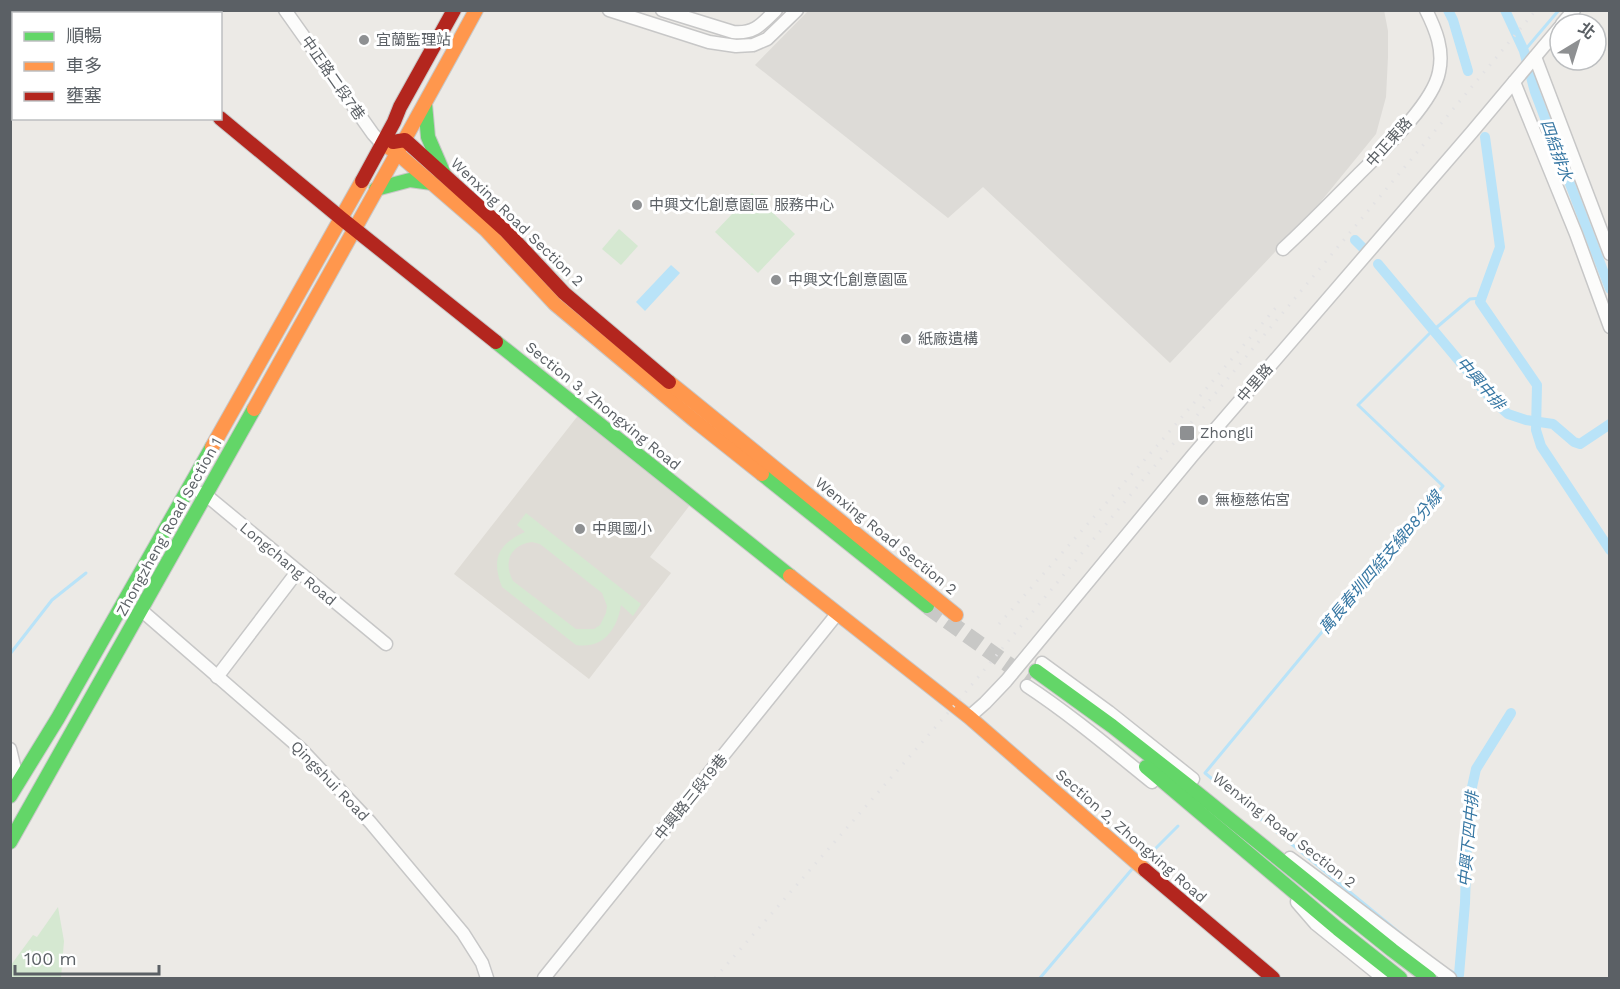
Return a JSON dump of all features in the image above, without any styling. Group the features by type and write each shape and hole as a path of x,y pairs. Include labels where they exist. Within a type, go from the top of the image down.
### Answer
{"street":[{"name":"中正路二段7巷","path":"285,10 382,144"},
{"name":"Zhongzheng Road Section 1","path":"10,796 58,718 342,219 454,10"},
{"name":"Zhongzheng Road Section 1","path":"10,842 476,10"},
{"path":"609,10 709,42 736,46 760,43 796,10"},
{"path":"662,10 732,32 743,33 762,24 776,10"},
{"name":"中正東路","path":"1283,249 1397,136 1431,92 1439,73 1440,51 1438,38 1426,10"},
{"path":"1548,41 1535,57 1610,254"},
{"name":"中里路","path":"969,717 1006,681 1193,456 1535,57"},
{"path":"1514,82 1576,234 1610,327"},
{"path":"425,104 428,137 444,174"},
{"name":"Section 3, Zhongxing Road","path":"222,120 342,219 969,717"},
{"path":"382,144 405,140"},
{"name":"Wenxing Road Section 2","path":"405,140 505,230 564,292 658,374 956,615"},
{"name":"Wenxing Road Section 2","path":"382,144 397,153 486,230 555,304 694,420 928,607"},
{"path":"376,189 410,180 432,183"},
{"name":"Longchang Road","path":"189,487 206,495 386,644"},
{"path":"216,677 297,572"},
{"name":"Qingshui Road","path":"141,610 301,749 370,822 463,933 482,963 488,978"},
{"name":"中興路三段19巷","path":"544,978 837,614"},
{"path":"1034,675 1050,701 1265,875 1299,904 1316,924 1383,978"},
{"path":"1034,675 1400,978"},
{"name":"Wenxing Road Section 2","path":"1034,675 1096,712 1429,978"},
{"name":"Wenxing Road Section 2","path":"1034,675 1109,712 1286,855 1450,978"},
{"name":"Section 2, Zhongxing Road","path":"969,717 1273,978"},
{"path":"10,749 18,782"}],"shaded area":[{"path":"1384,10 1388,31 1386,97 1376,134 1309,216 1170,363 983,187 948,218 755,65 808,11"},
{"name":"中興國小","path":"580,413 693,501 650,557 671,573 589,679 454,574"}],"green space":[{"path":"752,193 795,234 758,273 715,232"},
{"path":"619,229 638,246 621,265 602,249"},
{"path":"526,513 641,604 633,616 621,605 616,622 607,636 594,644 576,645 502,587 497,560 499,553 508,542 525,532 517,525","holes":["532,542 540,544 602,593 607,606 600,625 594,629 576,629 513,581 509,567 510,556 524,544"]},
{"path":"58,907 64,941 61,978 11,978 11,965 33,935 37,937"}],"water":[{"path":"671,265 680,273 645,311 636,302"}],"waterway":[{"path":"1448,10 1468,71"},
{"name":"四結排水","path":"1505,10 1524,51 1535,92 1610,289"},
{"path":"1524,51 1559,10"},
{"path":"1485,137 1500,247 1480,302 1537,385 1536,430 1541,446 1610,550"},
{"name":"中興中排","path":"1355,240 1363,248"},
{"name":"中興中排","path":"1378,264 1491,399 1508,414 1526,420 1553,424 1574,442 1580,444 1610,424"},
{"name":"萬長春圳四結支線B8分線","path":"1407,939 1205,773 1443,486 1358,405 1430,333 1470,299 1482,298"},
{"path":"10,654 52,600 86,573"},
{"name":"中興下四中排","path":"1459,975 1465,903 1468,805 1476,769 1511,713"},
{"name":"萬長春圳四結支線B8分線","path":"1143,861 1178,826"},
{"name":"萬長春圳四結支線B8分線","path":"1040,978 1133,868"},
{"name":"中興下四中排","path":"1451,971 1462,978"}],"tunnel":[{"path":"928,607 1030,680"}],"railway":[{"path":"715,978 954,706 1536,10"},
{"path":"999,624 1279,304"}],"traffic: fast":[{"path":"425,104 428,137 444,174"},
{"path":"376,189 410,180 432,183"},
{"path":"496,342 790,576"},
{"path":"10,842 254,409"},
{"path":"10,796 58,718 212,447"},
{"path":"762,474 927,606"},
{"path":"1036,671 1112,726 1429,978"},
{"path":"1146,767 1338,929 1400,978"}],"traffic: slow":[{"path":"254,409 476,10"},
{"path":"388,147 486,230 555,304 762,474"},
{"path":"212,447 362,181"},
{"path":"669,382 956,615"},
{"path":"790,576 969,717 1145,870"}],"traffic: jam":[{"path":"362,181 454,10"},
{"path":"222,120 496,342"},
{"path":"393,142 405,140 505,230 564,293 669,382"},
{"path":"1145,870 1273,978"}],"place":[{"name":"宜蘭監理站","path":"364,40"},
{"name":"中興文化創意園區 服務中心","path":"637,205"},
{"name":"中興文化創意園區","path":"776,280"},
{"name":"紙廠遺構","path":"906,339"},
{"name":"Zhongli","path":"1187,433"},
{"name":"無極慈佑宮","path":"1203,500"},
{"name":"中興國小","path":"580,529"}]}
